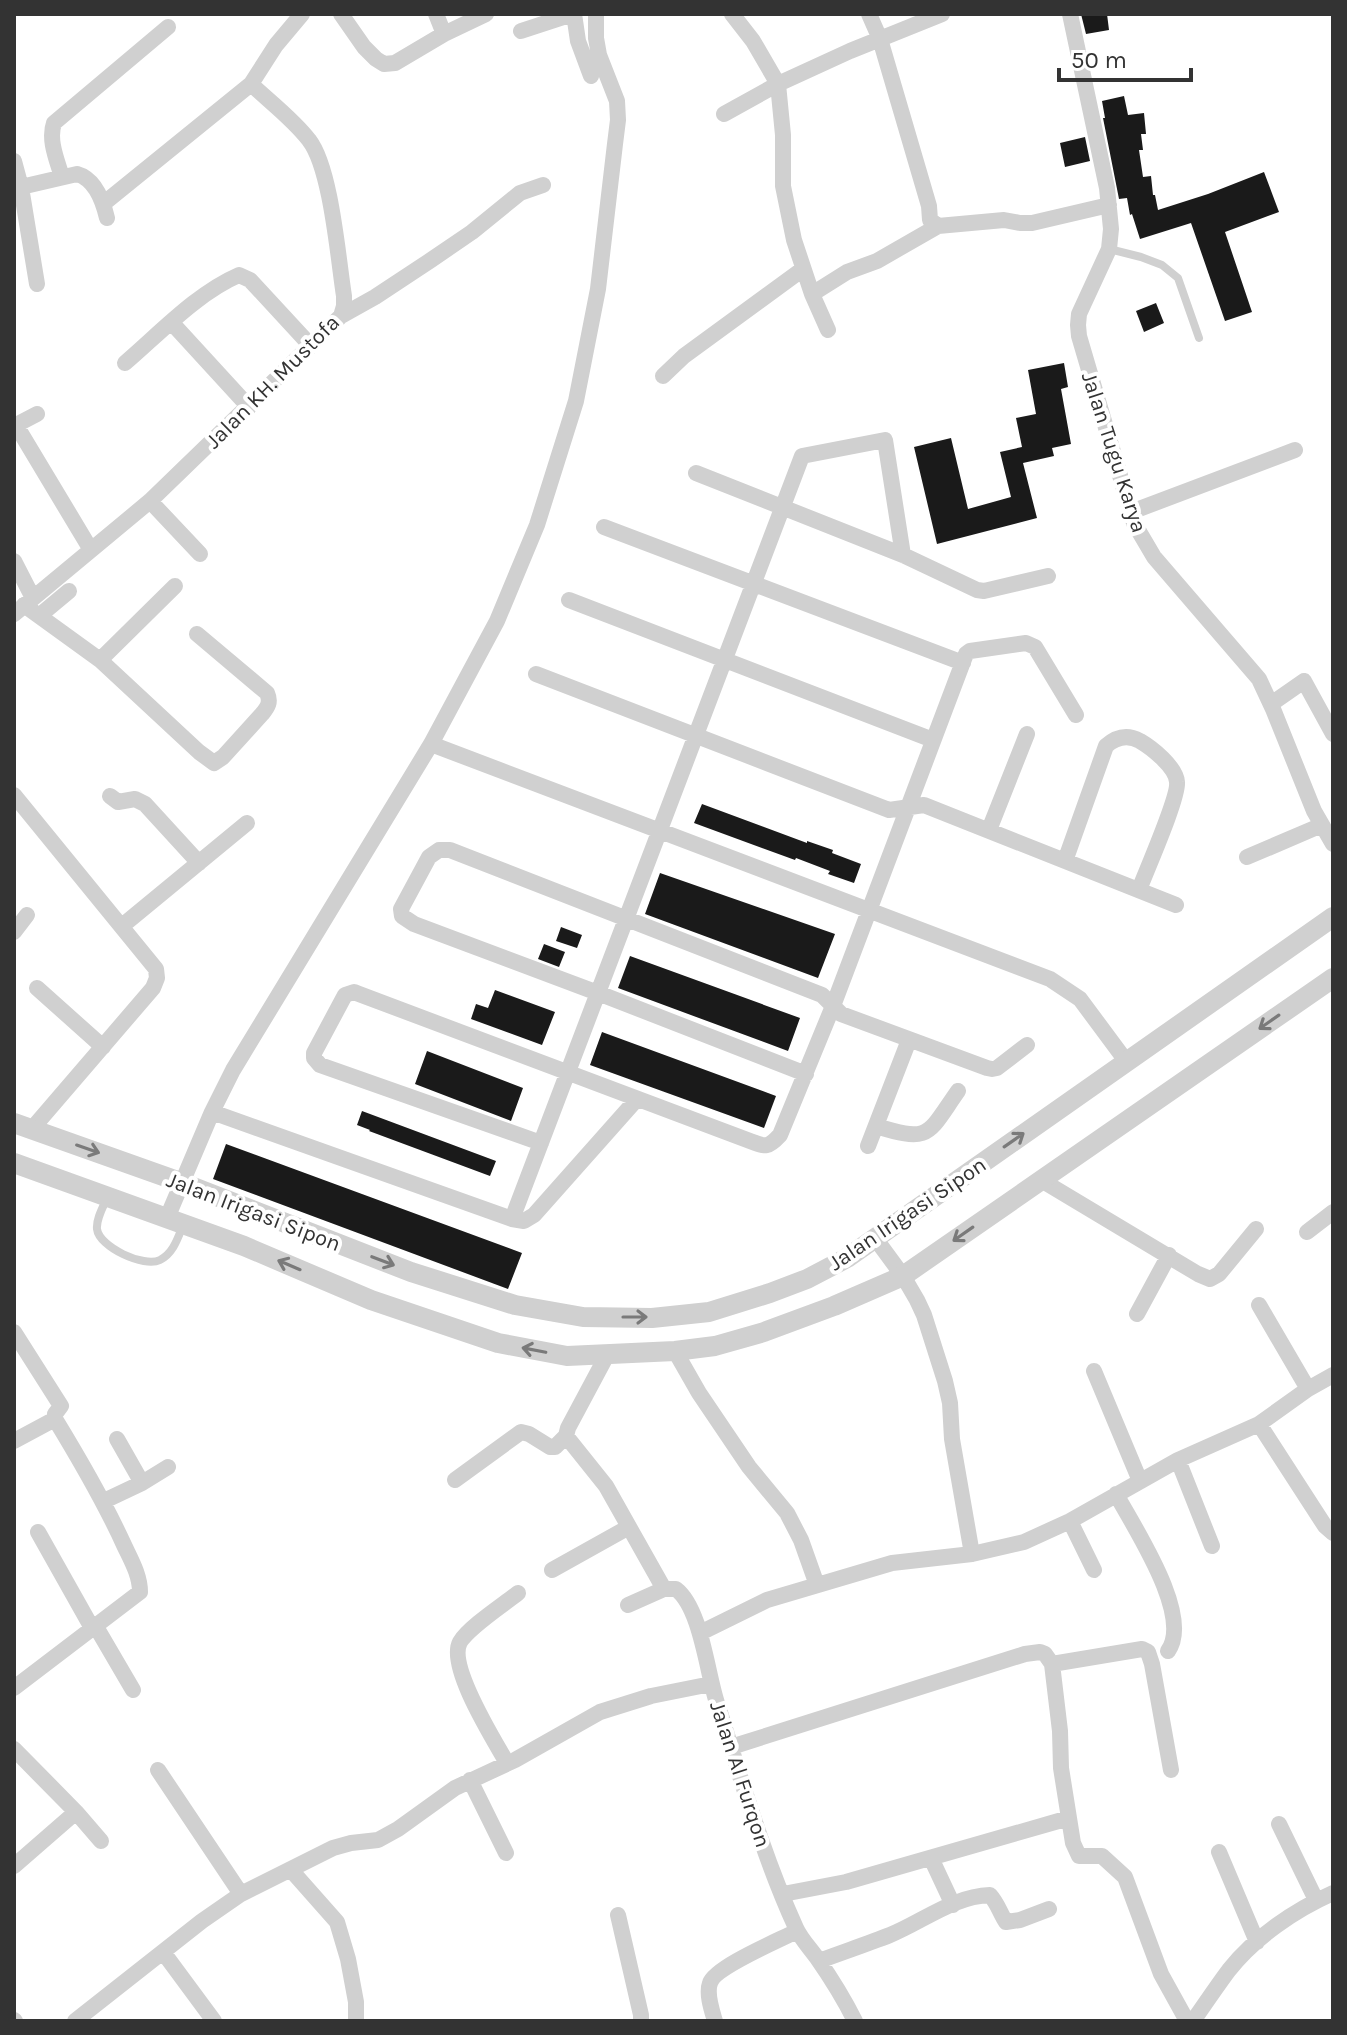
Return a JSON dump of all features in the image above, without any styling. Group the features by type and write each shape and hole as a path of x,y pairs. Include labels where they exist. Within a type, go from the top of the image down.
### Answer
{"street":[{"path":"21,187 83,175 92,184 105,211 251,84 276,45 302,14"},
{"path":"341,14 364,47 384,64 395,63 486,14"},
{"path":"436,14 444,34"},
{"path":"521,31 573,14 578,41 591,76"},
{"path":"174,1218 182,1186 233,1070 431,744 497,621 554,474 576,401 598,289 618,120 617,101 599,55 596,14"},
{"path":"732,14 753,41 778,84 783,135 783,186 803,269 828,330"},
{"path":"869,14 880,39 929,206 930,220 938,226"},
{"path":"724,114 778,84 942,14"},
{"name":"Jalan Tugu Karya","path":"1070,14 1107,188 1111,229 1109,249 1079,314 1079,336 1134,523 1154,557 1259,679 1314,811 1333,844"},
{"path":"62,177 52,143 54,123 168,27"},
{"name":"Jalan KH. Mustofa","path":"24,606 150,501 341,316 344,296 332,216 318,153 308,138 251,84"},
{"path":"14,161 37,284"},
{"path":"341,316 451,247 520,193 543,185"},
{"path":"812,294 847,272 877,261 938,226 1004,220 1032,223 1109,205"},
{"path":"663,376 684,356 803,269"},
{"path":"125,363 205,295 239,275 250,280 311,346"},
{"path":"172,323 249,407"},
{"path":"37,414 15,426 91,550"},
{"path":"512,1219 802,456 885,440 903,555"},
{"path":"1131,512 1295,450"},
{"path":"696,473 903,555 977,590 1048,576"},
{"path":"150,501 200,554"},
{"path":"604,527 963,663"},
{"path":"14,561 24,606 100,660 214,763 262,714 270,699 267,693 197,634"},
{"path":"100,660 175,586"},
{"path":"39,616 69,591"},
{"path":"569,600 933,740"},
{"path":"541,1143 320,1065 314,1053 345,995 354,992 766,1146 780,1135 806,1074 966,654 1030,644 1035,647 1076,715"},
{"path":"536,674 889,810 924,805 1176,905"},
{"path":"1271,704 1304,681 1333,734"},
{"path":"989,830 1027,734"},
{"path":"1065,861 1106,746 1114,738 1125,736 1138,740 1166,761 1177,783 1139,890"},
{"path":"431,744 1050,979 1080,999 1126,1061"},
{"path":"14,795 156,969 157,978 153,988 103,1047 23,1126"},
{"path":"110,796 118,802 135,799 145,804 199,863"},
{"path":"122,926 247,823"},
{"path":"1247,857 1322,825"},
{"path":"806,1074 414,924 402,916 401,909 429,857 444,849 822,995 841,1014 992,1069 1027,1045"},
{"path":"14,932 27,915"},
{"name":"Jalan Irigasi Sipon","path":"23,1126 411,1272 515,1305 583,1317 652,1318 709,1314 807,1279 877,1240 1333,917"},
{"name":"Jalan Irigasi Sipon","path":"14,1163 107,1198 174,1218 371,1300 498,1343 567,1356 675,1351 764,1332 834,1306 902,1274 1333,978"},
{"path":"37,988 103,1047"},
{"path":"868,1146 909,1040"},
{"path":"876,1126 902,1134 923,1134 935,1124 958,1091"},
{"path":"212,1112 524,1221 534,1215 637,1099"},
{"path":"1041,1180 1210,1279 1219,1274 1256,1229"},
{"path":"1307,1232 1333,1212"},
{"path":"877,1240 902,1274 924,1315 945,1381 972,1554"},
{"path":"1137,1314 1169,1255"},
{"path":"1259,1305 1308,1389"},
{"path":"709,1314 714,1344"},
{"path":"14,1332 60,1403 55,1419 104,1501 140,1582 140,1592 14,1688"},
{"path":"675,1351 749,1467 787,1513 801,1540 817,1585"},
{"path":"455,1480 521,1432 544,1445 555,1447 566,1436 607,1355"},
{"path":"1094,1371 1140,1481"},
{"path":"700,1633 767,1600 892,1563 972,1554 1024,1542 1070,1521 1178,1460 1259,1424 1333,1375"},
{"path":"14,1441 55,1419"},
{"path":"1259,1424 1325,1526 1333,1533"},
{"path":"566,1436 606,1486 664,1589 628,1605"},
{"path":"117,1439 142,1483"},
{"path":"1178,1460 1212,1546"},
{"path":"104,1501 168,1467"},
{"path":"1116,1494 1166,1587 1176,1623 1173,1644 1168,1651"},
{"path":"1070,1521 1094,1570"},
{"path":"552,1570 629,1527"},
{"path":"38,1532 133,1690"},
{"name":"Jalan Al Furqon","path":"664,1589 681,1592 700,1633 711,1684 731,1747 797,1931 855,2021"},
{"path":"507,1763 460,1671 457,1650 462,1639 518,1593"},
{"path":"1052,1664 1142,1649 1148,1652 1171,1770"},
{"path":"731,1747 1025,1654 1045,1654 1052,1664 1061,1768 1073,1843 1079,1856 1102,1856 1125,1877 1161,1974 1187,2021"},
{"path":"75,2021 241,1894 333,1848 378,1840 455,1788 600,1712 651,1696 711,1684"},
{"path":"14,1749 101,1841"},
{"path":"158,1770 241,1894"},
{"path":"470,1780 506,1853"},
{"path":"14,1866 76,1812"},
{"path":"783,1894 846,1882 1069,1818"},
{"path":"1279,1824 1316,1900"},
{"path":"1219,1852 1257,1942"},
{"path":"931,1858 953,1905"},
{"path":"291,1870 337,1922 348,1959 356,2002 356,2021"},
{"path":"1193,2021 1231,1968 1257,1942 1280,1923 1333,1893"},
{"path":"819,1961 891,1935 962,1900 990,1895 1006,1922 1010,1923 1049,1909"},
{"path":"618,1915 641,2021"},
{"path":"715,2021 709,1990 712,1979 734,1963 797,1931"},
{"path":"163,1952 214,2021"}],"lane":[{"path":"1109,249 1162,265 1178,278 1199,338"},
{"path":"107,1198 98,1220 98,1234 103,1241 143,1262 151,1264 169,1254 174,1246 174,1218"}],"building":[{"path":"1081,14 1107,14 1109,30 1086,34"},
{"path":"1124,96 1128,115 1144,113 1146,134 1141,134 1143,150 1139,150 1143,177 1151,176 1158,210 1264,172 1279,212 1225,232 1252,312 1225,321 1191,223 1140,239 1127,198 1119,199 1103,118 1102,101"},
{"path":"1085,137 1090,161 1065,167 1060,143"},
{"path":"1156,303 1164,323 1144,332 1136,311"},
{"path":"1064,363 1068,387 1061,389 1071,444 1052,448 1054,456 1023,463 1037,518 937,544 914,447 951,438 968,509 1011,497 1000,452 1022,447 1016,418 1036,414 1028,370"},
{"path":"702,804 833,850 832,853 861,864 854,883 796,858 694,823"},
{"path":"660,873 835,934 818,978 645,914"},
{"path":"561,927 582,935 577,948 556,941"},
{"path":"544,944 565,952 559,967 538,959"},
{"path":"630,956 800,1018 788,1051 618,988"},
{"path":"495,990 555,1012 542,1045 471,1019 476,1004 488,1008"},
{"path":"602,1032 776,1096 764,1128 590,1065"},
{"path":"427,1051 523,1088 511,1121 415,1084"},
{"path":"362,1111 496,1161 490,1176 357,1125"},
{"path":"226,1144 522,1253 508,1289 213,1179"}]}
